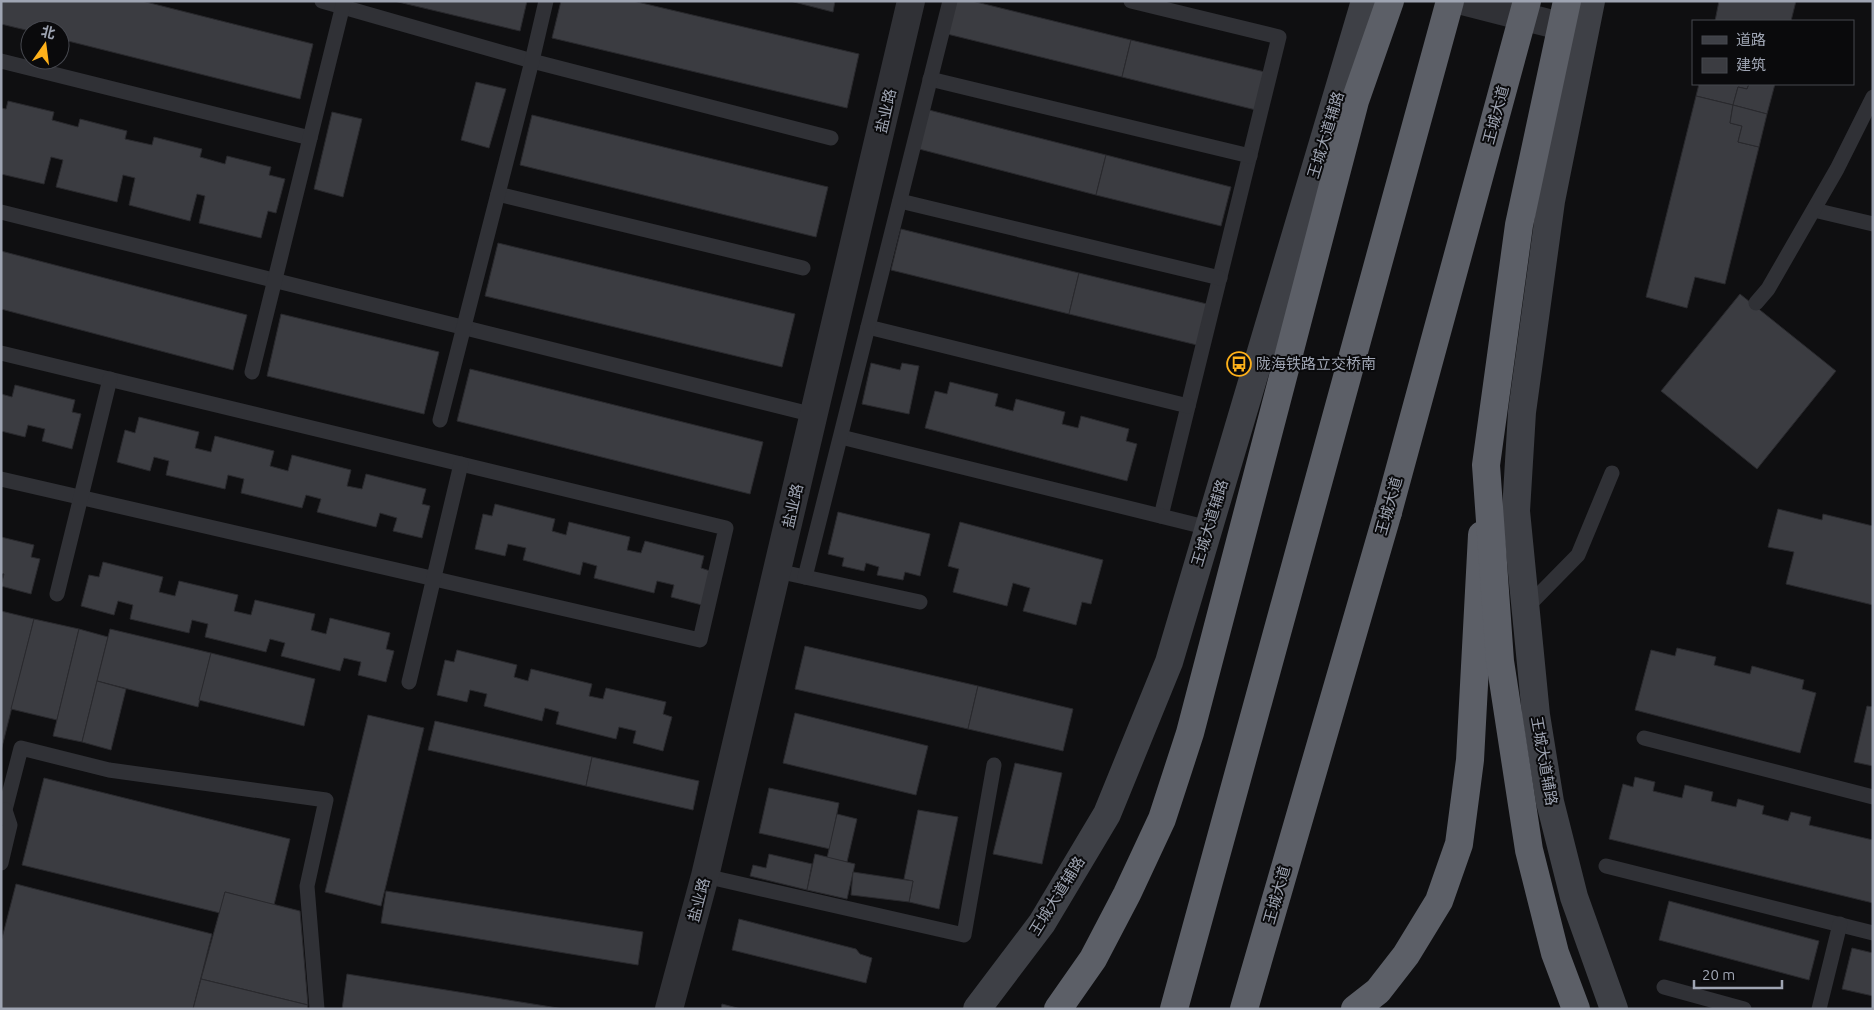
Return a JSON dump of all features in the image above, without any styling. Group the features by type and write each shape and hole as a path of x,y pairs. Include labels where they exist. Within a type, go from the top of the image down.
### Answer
{"highway":[{"path":"1058,1009 1094,959 1162,819 1190,733 1355,101 1390,1"},
{"path":"1174,1009 1450,1"},
{"name":"王城大道","path":"1244,1009 1388,512 1527,1"},
{"path":"1355,1009 1378,991 1406,955 1439,901 1459,844 1470,760 1486,465 1519,225 1567,1"},
{"path":"1486,465 1500,661 1529,850 1555,953 1576,1009"}],"main road":[{"name":"王城大道辅路","path":"977,1009 1042,923 1107,814 1169,662 1365,1"},
{"path":"1585,33 1587,1"},
{"name":"王城大道辅路","path":"1591,1 1552,200 1522,412 1516,511 1536,715 1550,802 1574,897 1614,1009"}],"street":[{"name":"盐业路","path":"668,1009 705,876 912,1"},
{"path":"1462,1 1585,33"}],"lane":[{"path":"322,1 344,4 532,61 831,138"},
{"path":"440,420 546,1"},
{"path":"805,577 950,1"},
{"path":"1131,1 1279,37 1161,516"},
{"path":"252,372 344,4"},
{"path":"1,61 310,138"},
{"path":"930,79 1250,156"},
{"path":"1756,303 1768,289 1814,210 1873,97"},
{"path":"498,194 803,268"},
{"path":"900,201 1220,278"},
{"path":"1814,210 1873,224"},
{"path":"1,212 814,415"},
{"path":"868,327 1188,406"},
{"path":"1,353 726,528 700,640 1,478"},
{"path":"57,594 110,379"},
{"path":"841,437 1209,528"},
{"path":"409,682 461,464"},
{"path":"1525,609 1578,555 1612,474"},
{"path":"777,571 920,602"},
{"path":"1644,738 1873,797"},
{"path":"1,862 10,825 3,809 21,748 109,770 326,800 307,886 317,1009"},
{"path":"705,876 964,935 994,765"},
{"path":"1606,866 1873,933"},
{"path":"1818,1009 1840,924"},
{"path":"1664,987 1744,1009"}],"building":[{"path":"1,1 142,1 313,44 300,99 70,42 70,20 20,20 20,29 1,24"},
{"path":"394,1 527,1 520,31"},
{"path":"561,1 633,1 859,54 847,108 552,38"},
{"path":"790,1 835,1 833,12"},
{"path":"956,1 972,1 1131,40 1122,77 947,34"},
{"path":"1719,1 1796,1 1791,20 1715,20"},
{"path":"1131,40 1265,72 1256,110 1122,77"},
{"path":"476,82 506,89 489,148 461,140"},
{"path":"1699,85 1749,85 1747,89 1738,87 1733,105 1696,96"},
{"path":"1749,85 1775,85 1767,114 1733,105 1738,87 1747,89"},
{"path":"1696,96 1733,105 1730,123 1742,126 1738,142 1759,147 1725,284 1695,277 1687,308 1646,297"},
{"path":"8,101 54,112 52,120 78,127 80,119 127,131 125,139 152,145 154,137 202,149 200,157 225,164 227,156 271,167 269,175 285,179 276,213 268,211 261,238 199,223 205,196 197,194 190,221 129,205 135,178 123,175 117,202 56,187 63,160 51,157 44,184 1,174 1,108 6,109"},
{"path":"1733,105 1767,114 1759,147 1738,142 1742,126 1730,123"},
{"path":"929,110 1106,155 1096,195 919,149"},
{"path":"332,112 362,119 343,197 314,189"},
{"path":"532,115 828,187 816,237 520,165"},
{"path":"1106,155 1231,187 1221,226 1096,195"},
{"path":"901,229 1079,273 1069,314 891,270"},
{"path":"498,243 795,314 782,367 485,296"},
{"path":"1,251 247,315 233,370 1,309"},
{"path":"1079,273 1207,304 1197,345 1069,314"},
{"path":"1740,294 1836,371 1757,469 1661,391"},
{"path":"281,314 439,352 424,414 267,376"},
{"path":"871,363 900,370 902,363 919,366 909,414 862,404"},
{"path":"470,369 763,442 750,494 457,421"},
{"path":"950,382 998,394 995,406 1013,411 1016,399 1065,412 1062,424 1078,428 1081,416 1129,429 1126,441 1137,444 1127,481 925,428 935,391 947,394"},
{"path":"15,385 75,400 72,412 81,414 72,449 42,441 45,429 28,425 25,437 1,431 1,394 12,397"},
{"path":"139,417 199,432 195,448 211,452 215,436 274,451 270,466 288,471 292,455 351,470 347,486 362,489 366,474 426,489 422,504 430,506 422,538 393,531 397,518 380,513 376,527 317,512 321,499 306,495 302,508 241,493 244,479 228,475 225,489 166,475 169,461 154,457 150,471 117,462 125,430 135,433"},
{"path":"495,504 555,519 552,531 566,535 569,522 630,537 627,550 641,553 645,541 704,556 701,568 710,571 702,605 671,597 674,585 657,581 654,593 594,578 597,566 583,562 580,575 523,560 526,548 508,544 505,556 475,549 483,514 492,516"},
{"path":"1778,509 1822,520 1823,514 1873,526 1873,605 1786,584 1794,552 1768,547"},
{"path":"838,512 930,534 920,576 905,572 903,580 877,575 879,567 866,563 864,571 842,566 844,558 828,554"},
{"path":"960,522 1103,560 1091,604 1082,602 1076,625 1023,611 1030,588 1013,583 1007,606 953,592 959,569 948,566"},
{"path":"1,537 34,545 31,557 40,559 31,594 1,586 4,574 1,573"},
{"path":"103,562 163,577 159,592 175,596 179,581 238,595 234,611 251,615 255,600 315,614 311,630 326,634 330,618 390,633 386,649 394,651 386,682 358,675 361,662 344,658 340,671 281,656 285,643 270,639 266,652 205,637 208,624 192,620 189,633 130,619 133,605 118,601 114,615 81,606 89,575 99,577"},
{"path":"1,611 34,619 1,751"},
{"path":"34,619 79,629 57,720 11,709"},
{"path":"79,629 108,637 82,742 53,736"},
{"path":"110,629 211,653 198,707 97,681"},
{"path":"805,646 978,686 968,729 795,689"},
{"path":"1677,648 1716,657 1714,665 1750,674 1752,666 1804,680 1802,689 1816,693 1800,753 1635,710 1651,650 1675,656"},
{"path":"457,650 517,665 514,677 528,681 531,669 592,684 589,696 603,699 606,688 666,702 663,714 672,717 663,751 633,743 636,731 619,727 616,739 556,724 559,712 545,708 542,721 484,706 487,694 470,690 467,702 437,695 445,660 454,662"},
{"path":"211,653 315,679 304,726 199,700"},
{"path":"97,681 126,689 111,750 82,742"},
{"path":"978,686 1073,709 1063,751 968,729"},
{"path":"1867,706 1873,707 1873,766 1854,762"},
{"path":"795,713 928,746 916,795 783,763"},
{"path":"368,715 424,728 381,906 325,892"},
{"path":"435,721 592,757 586,786 428,750"},
{"path":"592,757 699,781 693,810 586,786"},
{"path":"1015,763 1062,773 1042,864 993,854"},
{"path":"1635,777 1655,782 1653,791 1682,798 1685,785 1713,792 1711,801 1736,807 1738,799 1764,806 1762,814 1788,821 1791,812 1811,817 1809,825 1873,840 1873,903 1609,839 1623,784 1633,787"},
{"path":"44,778 290,839 274,905 225,892 220,913 22,865"},
{"path":"769,788 839,803 830,849 759,833"},
{"path":"918,810 958,817 939,909 909,902 913,881 904,879"},
{"path":"837,814 857,819 847,862 827,858"},
{"path":"769,854 812,864 807,890 750,876 753,865 766,868"},
{"path":"815,854 855,864 847,899 807,890"},
{"path":"853,872 913,881 909,902 851,895"},
{"path":"16,884 212,934 193,1009 1,1009 1,942"},
{"path":"386,891 643,932 638,965 381,923"},
{"path":"225,892 300,911 308,1005 201,979"},
{"path":"1669,901 1819,941 1809,980 1659,940"},
{"path":"739,919 856,949 860,954 872,958 866,983 732,950"},
{"path":"1852,948 1873,953 1873,996 1842,989"},
{"path":"347,974 564,1009 342,1009"},
{"path":"201,979 308,1005 307,1009 193,1009"},
{"path":"722,1004 741,1009 721,1009"}],"place":[{"name":"陇海铁路立交桥南","path":"1239,364"}]}
